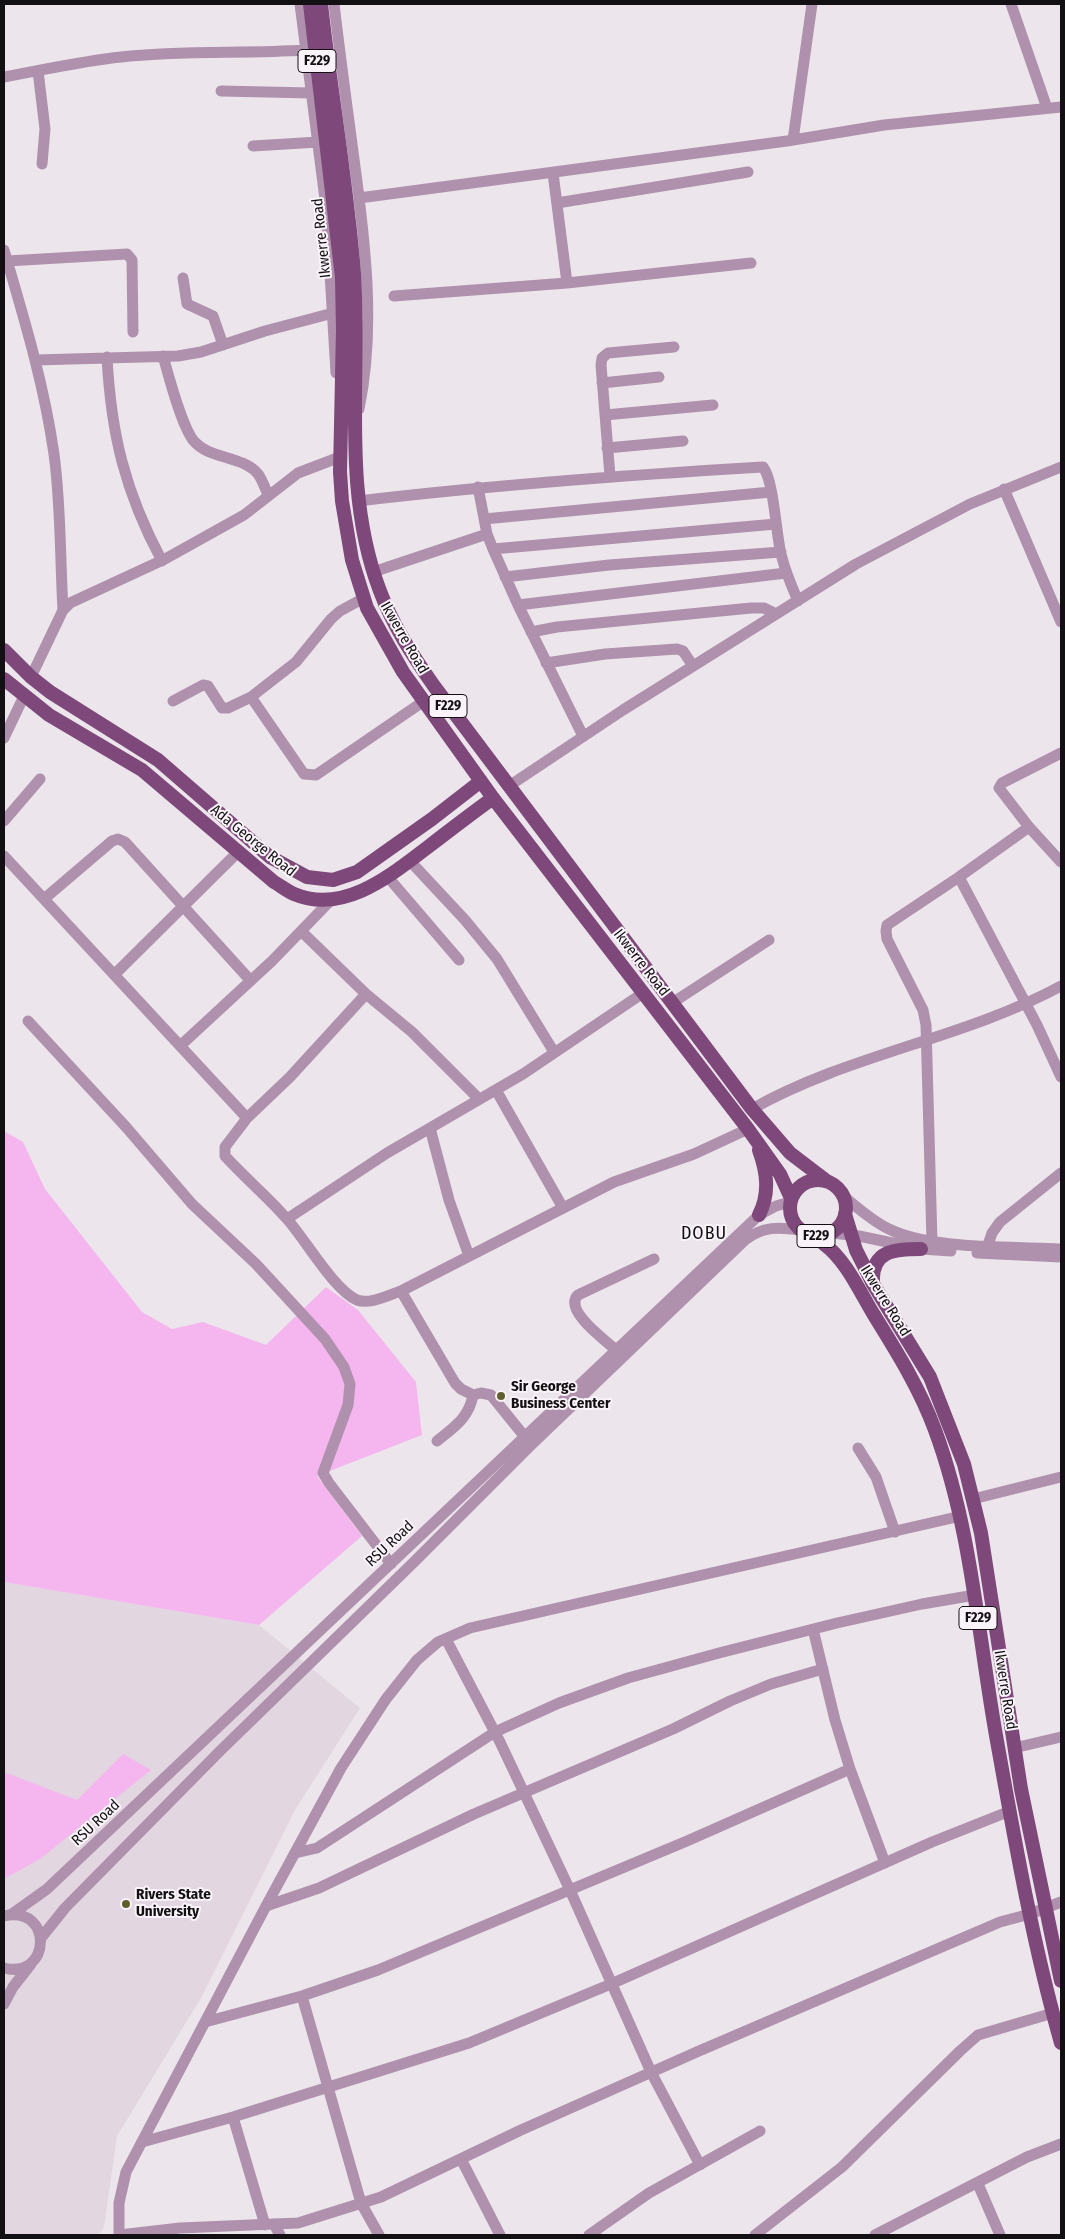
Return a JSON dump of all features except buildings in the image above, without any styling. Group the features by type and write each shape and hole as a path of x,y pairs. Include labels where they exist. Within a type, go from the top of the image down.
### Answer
{"main road":[{"name":"Ikwerre Road","path":"310,4 354,273 355,430 358,501 373,572 388,611 408,647 434,686 752,1109 790,1153 828,1182"},
{"name":"Ikwerre Road","path":"321,4 342,278 340,457 346,531 352,560 364,598 390,650 424,701 493,798 751,1133 780,1174 791,1200"},
{"name":"Ada George Road","path":"4,650 31,677 50,692 158,760 270,857 307,877 333,880 357,872 482,781"},
{"name":"Ada George Road","path":"4,679 49,715 142,770 238,852 293,894 313,899 351,896 370,888 410,861 493,798"},
{"path":"751,1133 764,1167 767,1184 766,1198 759,1215"},
{"path":"791,1200 802,1185 819,1180 828,1182"},
{"name":"F229","path":"791,1200 790,1216 803,1232 823,1236 832,1233 840,1225 845,1214 846,1204 842,1195 828,1182"},
{"name":"Ikwerre Road","path":"845,1214 851,1235 873,1284 930,1377 954,1434 973,1499 981,1533 1014,1748 1061,1981"},
{"name":"Ikwerre Road","path":"803,1232 825,1244 840,1260 901,1358 920,1393 948,1467 961,1516 975,1595 996,1740 1030,1914 1061,2043"},
{"path":"873,1284 874,1268 883,1255 896,1250 926,1245"}],"street":[{"path":"300,4 328,224 337,384 342,403"},
{"path":"334,4 359,198 365,274 366,356 363,388 355,430"},
{"path":"793,140 812,4"},
{"path":"1011,4 1047,108"},
{"path":"4,77 121,57 223,51 257,53 305,50"},
{"path":"38,71 45,128 42,164"},
{"path":"221,91 311,93"},
{"path":"359,198 793,140 884,125 1061,106"},
{"path":"253,146 318,142"},
{"path":"556,203 748,172"},
{"path":"553,173 566,283"},
{"path":"63,610 59,511 54,454 28,325 5,256 127,254 132,260 133,332"},
{"path":"394,296 566,283 751,263"},
{"path":"183,278 187,304 213,316 223,345"},
{"path":"36,360 163,356 201,352 265,331 333,314"},
{"path":"610,476 602,383 602,358 608,353 674,347"},
{"path":"163,356 174,395 193,440 205,449 245,464 258,473 268,494"},
{"path":"107,357 109,398 118,448 132,498 145,529 162,561"},
{"path":"602,383 659,377"},
{"path":"605,415 713,405"},
{"path":"607,448 683,441"},
{"path":"31,677 63,610 70,603 162,561 244,515 268,494 298,473 340,457"},
{"path":"358,501 478,487 610,476 763,467 766,471 771,492 780,552 786,573 798,601"},
{"path":"509,786 583,736 856,564 970,504 1061,467"},
{"path":"478,487 487,534 493,549 530,632 583,736"},
{"path":"1004,489 1061,622"},
{"path":"484,519 771,492"},
{"path":"493,549 776,524"},
{"path":"373,572 487,534"},
{"path":"505,577 609,565 780,552"},
{"path":"518,605 786,573"},
{"path":"173,701 203,685 208,686 222,708 228,708 251,696 296,662 340,611 364,598"},
{"path":"530,632 557,627 751,608 764,608 776,614"},
{"path":"546,663 605,654 677,649 683,651 693,666"},
{"path":"4,738 24,696"},
{"path":"251,696 304,774 311,776 316,775 424,701"},
{"path":"1061,753 1002,783 999,788 1028,826 1061,862"},
{"path":"4,821 40,779"},
{"path":"926,1245 928,1039 923,1010 887,939 886,931 888,925 959,877 1028,826"},
{"path":"44,899 118,839 125,842 250,980"},
{"path":"114,975 238,852"},
{"path":"4,856 247,1118"},
{"path":"410,861 465,920 497,959 554,1052"},
{"path":"388,876 459,960"},
{"path":"959,877 1026,1005 1061,1077"},
{"path":"180,1046 332,899"},
{"path":"301,931 366,994 412,1032 479,1100"},
{"path":"672,1003 769,940"},
{"path":"752,1109 778,1094 850,1065 1026,1005 1061,986"},
{"path":"288,1219 387,1153 496,1090 643,993"},
{"path":"366,994 290,1077 247,1118 225,1147 225,1156 288,1219 315,1256 346,1293 358,1300 372,1301 401,1290 614,1182 751,1133"},
{"path":"28,1021 126,1127 192,1204 256,1264 319,1332 344,1367 350,1384 348,1405 323,1473 390,1564"},
{"path":"496,1090 563,1208"},
{"path":"430,1128 448,1200 469,1256"},
{"path":"987,1249 992,1233 1000,1222 1061,1173"},
{"path":"842,1195 869,1217 890,1230 926,1245"},
{"name":"RSU Road","path":"41,1938 65,1908 213,1758 414,1562 616,1350 759,1215 791,1200"},
{"name":"RSU Road","path":"8,1915 47,1889 390,1564 528,1441 745,1240 753,1234 774,1228 803,1232"},
{"path":"832,1233 926,1245 1061,1257"},
{"path":"987,1249 1061,1249"},
{"path":"616,1350 579,1316 574,1307 574,1300 578,1295 654,1259"},
{"path":"401,1290 455,1383 461,1389 473,1395 481,1393 490,1395 528,1441"},
{"path":"437,1441 462,1420 470,1408 473,1395"},
{"path":"858,1448 876,1477 895,1532"},
{"path":"973,1499 1061,1477"},
{"path":"961,1516 470,1628 438,1642 417,1660 386,1699 341,1768 266,1906 126,2172 120,2195 119,2235 180,2228 229,2231 270,2224 298,2223 381,2197 651,2072 1000,1922 1030,1914 1061,1902"},
{"path":"295,1853 318,1848 495,1732 560,1703 628,1678 813,1629 922,1604 975,1595"},
{"path":"813,1629 850,1769 885,1863"},
{"path":"446,1639 495,1732 570,1890 651,2072 700,2165"},
{"path":"266,1906 319,1888 474,1814 672,1729 730,1701 771,1684 823,1669"},
{"path":"1014,1748 1061,1737"},
{"path":"204,2022 302,1996 378,1970 570,1890 850,1769"},
{"path":"142,2142 233,2117 469,2043 611,1984 885,1863 1010,1811"},
{"path":"4,2004 13,1987 34,1961 40,1950 41,1938 34,1923 28,1918 8,1915"},
{"path":"4,1968 19,1969 34,1961"},
{"path":"302,1996 361,2203 379,2235"},
{"path":"755,2235 842,2167 960,2050 978,2035 1053,2013"},
{"path":"233,2117 270,2224 280,2235"},
{"path":"589,2235 649,2193 760,2131"},
{"path":"875,2235 978,2184 1027,2157 1061,2144"},
{"path":"461,2159 500,2235"},
{"path":"978,2184 1000,2235"}],"shaded area":[{"path":"4,1131 23,1142 45,1189 142,1312 172,1329 203,1322 266,1345 326,1287 358,1310 416,1382 422,1435 317,1476 362,1536 259,1625 4,1582"},
{"name":"Rivers State University","path":"4,1582 259,1625 360,1708 295,1810 201,1998 117,2136 104,2227 99,2235 4,2235"},
{"path":"123,1754 151,1770 40,1859 4,1879 4,1772 77,1800"}],"place":[{"name":"Sir George Business Center","path":"501,1396"},
{"name":"Rivers State University","path":"126,1904"}],"district":[{"name":"DOBU","path":"704,1234"}]}
